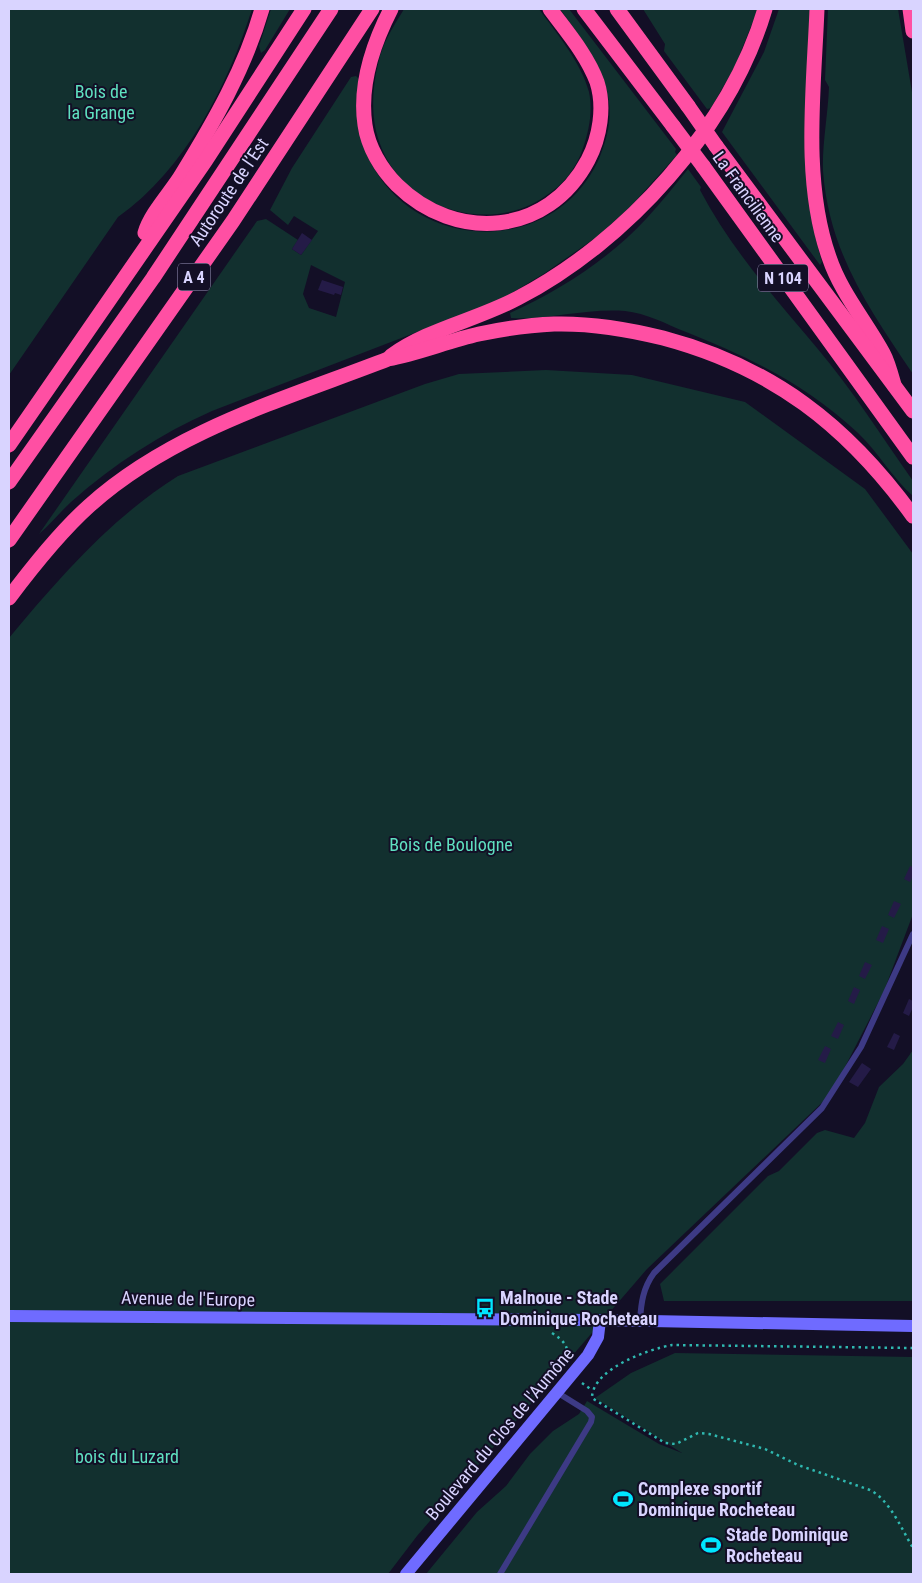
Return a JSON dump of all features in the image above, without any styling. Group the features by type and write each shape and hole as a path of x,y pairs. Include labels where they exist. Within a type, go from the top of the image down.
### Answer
{"highway":[{"path":"139,257 146,229 183,172 226,96 250,42 262,9"},
{"path":"9,445 206,160 304,9"},
{"name":"Autoroute de l’Est","path":"9,482 153,278 331,9"},
{"name":"Autoroute de l’Est","path":"9,540 233,221 372,9"},
{"path":"391,9 376,41 365,86 365,127 370,145 390,178 423,207 442,216 477,224 514,220 532,214 550,204 568,189 582,171 593,151 600,117 597,83 578,48 550,9"},
{"name":"La Francilienne","path":"584,9 703,166 913,457"},
{"path":"617,9 716,146 913,411"},
{"path":"388,358 410,342 474,319 531,292 573,264 619,228 655,193 682,162 713,117 736,77 765,9"},
{"path":"817,9 812,154 819,221 829,258 837,277 883,354 894,385"},
{"path":"910,9 913,31"},
{"path":"9,598 60,535 89,506 126,477 154,459 212,427 388,358 416,353 480,334 554,324 584,325 637,331 699,348 750,369 774,382 815,411 851,442 869,460 913,516"}],"main road":[{"name":"Avenue de l'Europe","path":"9,1316 600,1320"},
{"path":"600,1320 913,1326"},
{"name":"Boulevard du Clos de l'Aumône","path":"406,1574 558,1393 594,1346 598,1337 600,1320"}],"lane":[{"path":"640,1321 641,1302 647,1284 654,1273 822,1108 861,1047 913,934"},
{"path":"500,1574 591,1422 592,1417 587,1411 558,1393"}],"path":[{"path":"913,1348 672,1345 644,1351 624,1362 597,1384 592,1390 592,1398 665,1443 676,1444 698,1433 710,1434 765,1449 798,1464 870,1490 877,1494 888,1507 913,1548"}],"green space":[{"name":"Bois de la Grange","path":"9,9 252,9 242,38 217,96 184,151 142,198 118,217 9,375"},
{"path":"271,9 290,9 265,50 261,53 259,46"},
{"path":"404,9 539,9 561,38 580,70 589,92 591,106 587,135 580,156 573,170 557,187 544,197 522,208 499,214 475,214 452,210 430,201 410,187 394,170 378,138 373,102 377,67 382,50"},
{"path":"560,9 569,9 676,149 677,155 631,206 598,236 545,273 500,300 212,411 174,430 138,451 87,488 39,534 257,221 266,219 298,240 292,249 301,255 318,231 294,216 288,225 270,210 292,168 351,77 356,76 359,79 369,159 390,190 417,213 449,227 483,232 517,228 549,215 577,193 602,152 607,135 610,109 607,91 599,70 587,48","holes":["311,265 345,282 336,317 309,308 303,294"]},
{"path":"643,9 758,9 735,66 711,108 707,109 664,51 665,44"},
{"path":"779,9 810,9 806,104 807,168 809,200 822,262 820,265 722,132 764,52"},
{"path":"828,9 898,9 913,98 913,374 867,303 843,254 833,228 823,171 829,87 825,80"},
{"path":"688,169 701,187 700,190 725,233 770,292 855,396 913,481 913,496 858,433 838,416 818,400 777,374 734,352 656,319 633,312 596,311 511,318 510,313 547,295 600,261 632,234"},
{"name":"Bois de Boulogne","path":"546,370 632,375 745,402 865,489 913,554 913,914 884,991 831,1094 647,1269 417,1536 388,1574 9,1574 9,638 87,550 130,511 178,476 425,384 459,374"},
{"path":"913,1050 913,1301 664,1301 660,1284 768,1176 779,1171 817,1133 825,1130 854,1138 865,1123 879,1087 903,1064"},
{"path":"675,1353 913,1357 913,1574 426,1574 477,1512 506,1486 530,1454 553,1431 579,1414 587,1401 659,1444 682,1453 595,1398 631,1373"}],"building":[{"path":"302,233 312,240 301,255 292,249"},
{"path":"322,280 343,287 341,295 318,290"},
{"path":"910,866 913,867 913,876 910,882 904,879"},
{"path":"894,901 901,904 894,918 888,915"},
{"path":"882,926 889,929 883,943 876,940"},
{"path":"865,962 872,965 865,979 859,976"},
{"path":"854,987 860,990 854,1004 848,1001"},
{"path":"909,999 913,1001 913,1007 909,1016 903,1013"},
{"path":"838,1022 844,1025 838,1039 831,1036"},
{"path":"894,1033 900,1036 894,1050 887,1047"},
{"path":"825,1046 831,1049 825,1063 818,1060"},
{"path":"862,1063 871,1069 858,1087 849,1082"}],"place":[{"name":"Malnoue - Stade Dominique Rocheteau","path":"485,1308"},
{"name":"Complexe sportif Dominique Rocheteau","path":"623,1499"},
{"name":"Stade Dominique Rocheteau","path":"711,1545"}],"park label":[{"name":"bois du Luzard","path":"127,1457"}]}
